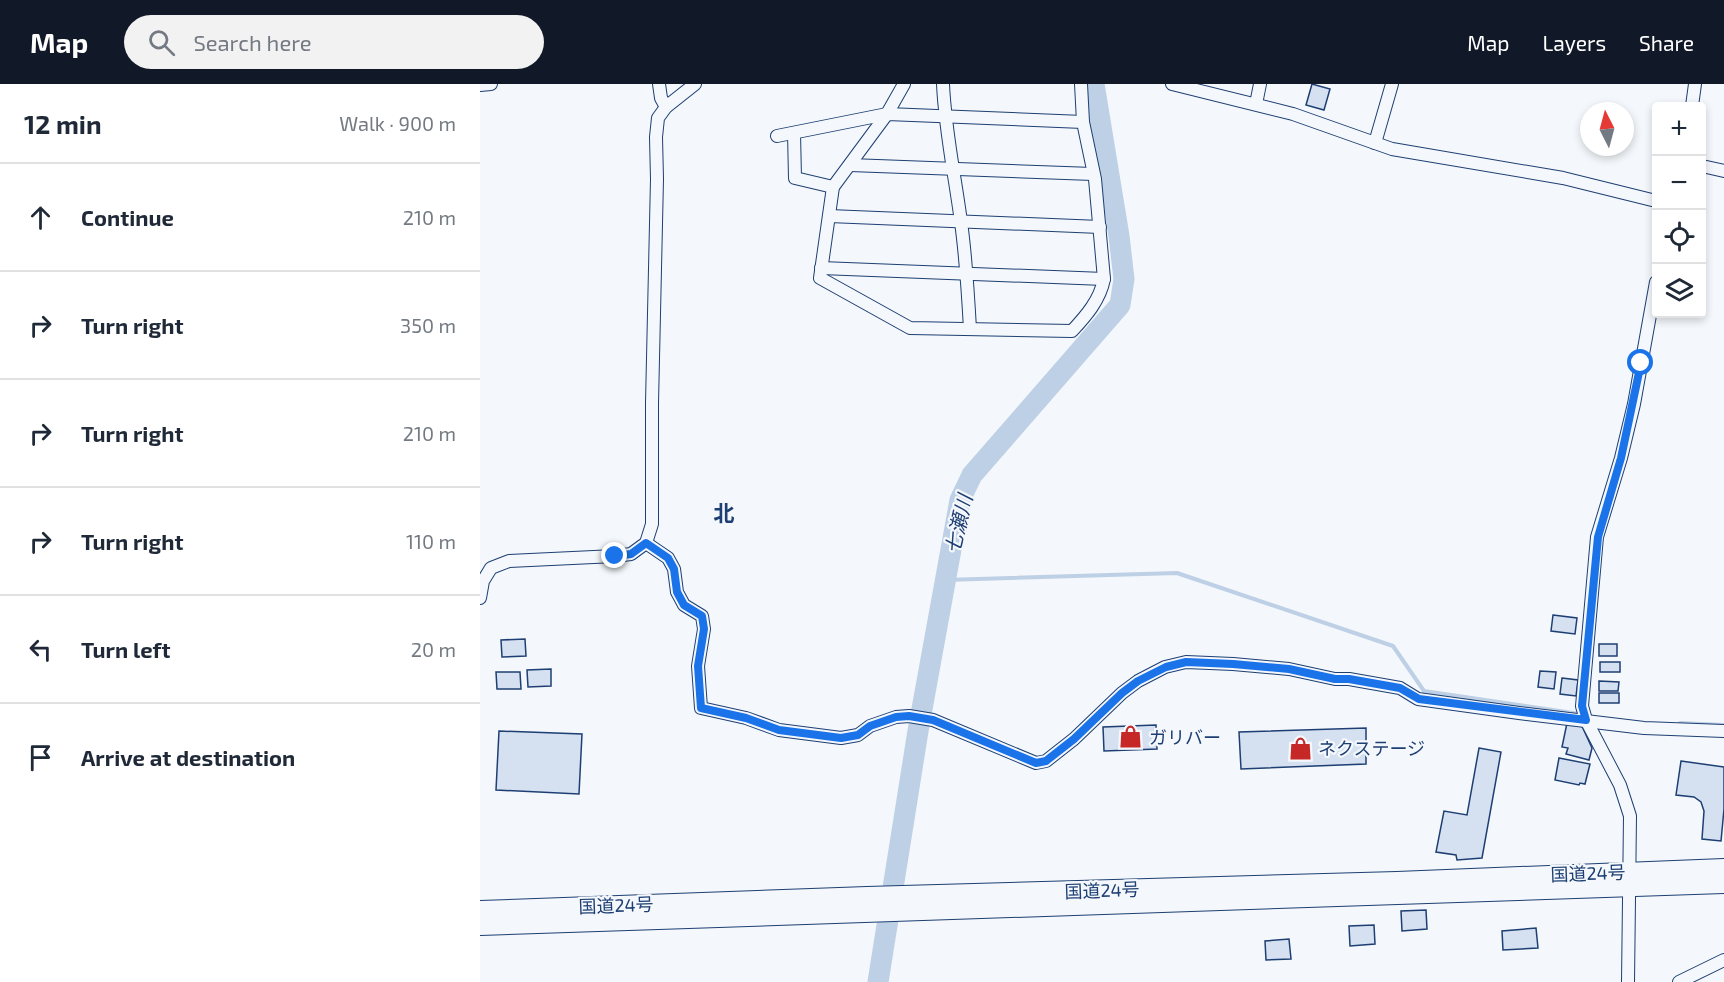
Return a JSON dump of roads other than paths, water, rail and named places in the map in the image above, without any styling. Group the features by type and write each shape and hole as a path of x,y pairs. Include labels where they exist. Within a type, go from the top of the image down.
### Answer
{"highway":[{"name":"国道24号","path":"1628,880 1724,868"},
{"name":"国道24号","path":"480,910 867,905 1628,880 1724,884"},
{"name":"国道24号","path":"480,926 867,905"}],"street":[{"path":"480,85 491,84"},
{"path":"659,84 661,98 666,107"},
{"path":"480,598 483,582 491,568 509,561 631,554 646,543 652,524 658,118 666,107 694,84"},
{"path":"904,84 886,114 833,187 820,278 910,328 1072,331 1092,308 1102,290 1104,279 1093,174 1083,122 1081,84"},
{"path":"943,84 944,117 967,274 970,328"},
{"path":"1172,84 1293,114 1392,149 1434,158 1563,178 1652,200"},
{"path":"1256,105 1260,84"},
{"path":"1375,143 1392,84"},
{"path":"1693,102 1695,84"},
{"path":"777,136 886,114 1083,122"},
{"path":"794,133 795,178 833,187"},
{"path":"850,165 1093,174"},
{"path":"1706,167 1724,171"},
{"path":"829,216 1100,227"},
{"path":"821,268 1104,279"},
{"path":"1628,982 1630,816 1620,785 1586,720 1582,706 1598,537 1634,404 1652,304"},
{"path":"646,543 668,558 674,569 677,592 684,605 702,616 704,629 698,666 701,708 746,718 779,730 841,738 858,735 870,726 896,717 909,716 933,720 1036,763 1046,761 1074,739 1122,693 1138,681 1166,667 1186,662 1289,669 1335,679 1349,679 1400,688 1419,699 1644,728 1724,731"},
{"path":"1679,982 1724,960"}],"waterway":[{"name":"七瀬川","path":"878,982 918,731 960,500 972,475 1120,305 1124,279 1119,236 1094,84"},
{"path":"945,580 1177,573 1393,646 1424,691 1580,714"},
{"path":"1680,723 1724,725"}],"place":[{"name":"ガリバー","path":"1131,737"},
{"name":"ネクステージ","path":"1300,748"}],"district":[{"name":"北","path":"724,512"}]}
